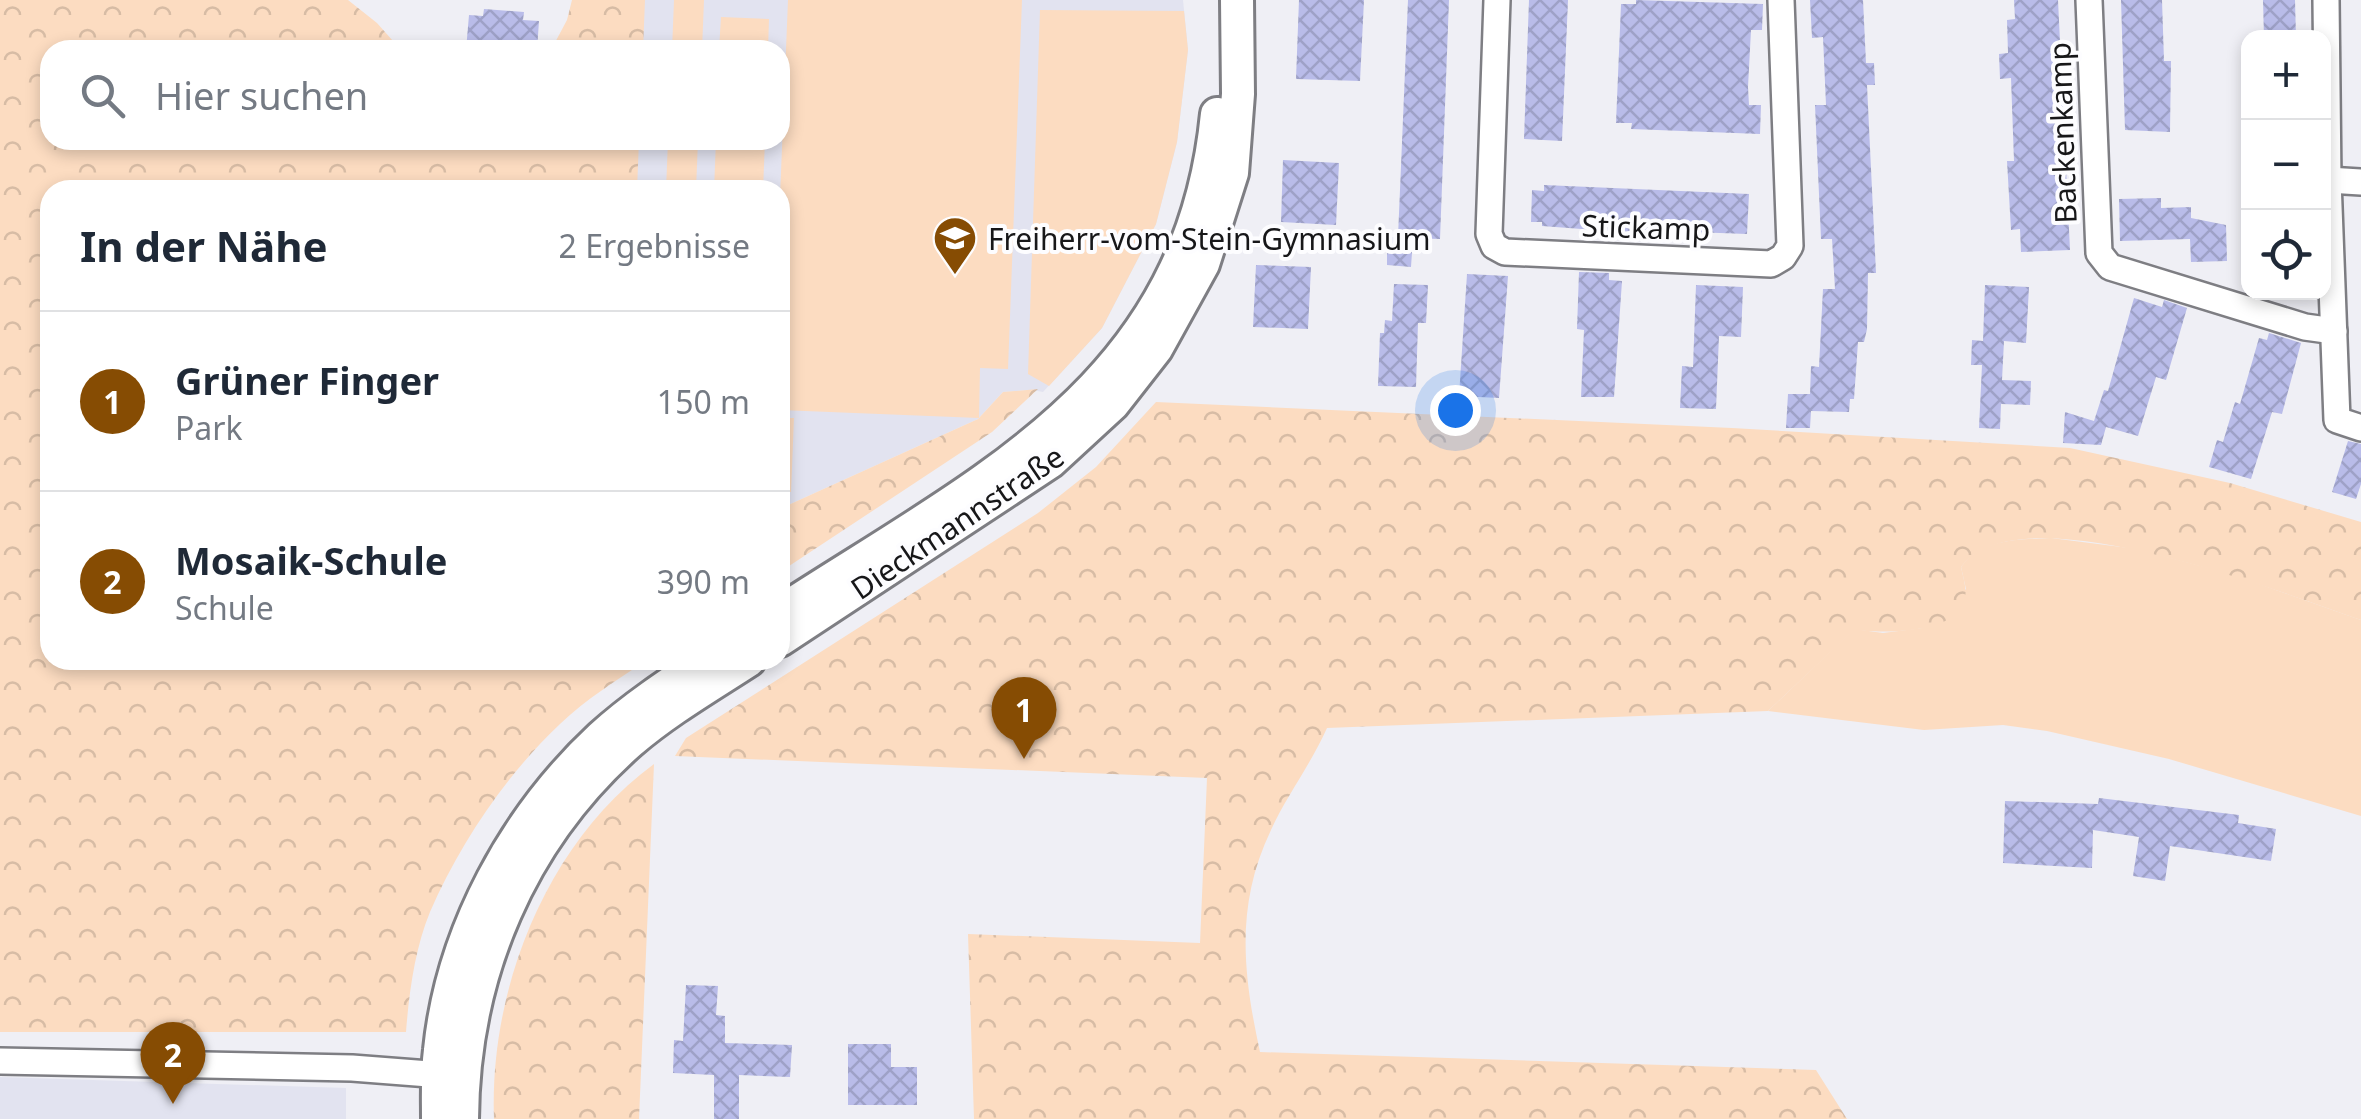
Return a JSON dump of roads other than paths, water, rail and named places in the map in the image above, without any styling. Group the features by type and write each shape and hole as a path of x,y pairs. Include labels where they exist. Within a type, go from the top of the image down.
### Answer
{"street":[{"name":"Dieckmannstraße","path":"790,605 1033,446 1090,394 1134,341 1184,248 1206,178 1219,96 1216,0"},
{"name":"Dieckmannstraße","path":"790,633 1050,462 1113,404 1156,349 1203,264 1232,173 1238,94 1237,0"},
{"name":"Stickamp","path":"1497,0 1489,234 1494,246 1504,252 1558,256 1771,264 1783,257 1790,246 1780,0"},
{"name":"Backenkamp","path":"2089,0 2099,254 2110,268 2305,327 2334,331"},
{"path":"2326,0 2327,120"},
{"path":"2331,180 2361,182"},
{"path":"2329,210 2336,420 2361,428"},
{"path":"462,1119 450,1076 445,1019 466,942 493,880 552,790 601,738 629,713 691,670"},
{"path":"438,1119 490,947 540,845 580,794 632,740 734,670"},
{"path":"0,1061 352,1068 450,1076"}],"place":[{"name":"Freiherr-vom-Stein-Gymnasium","path":"955,276"},
{"name":"Grüner Finger","path":"1024,759"},
{"name":"Mosaik-Schule","path":"173,1104"}]}
